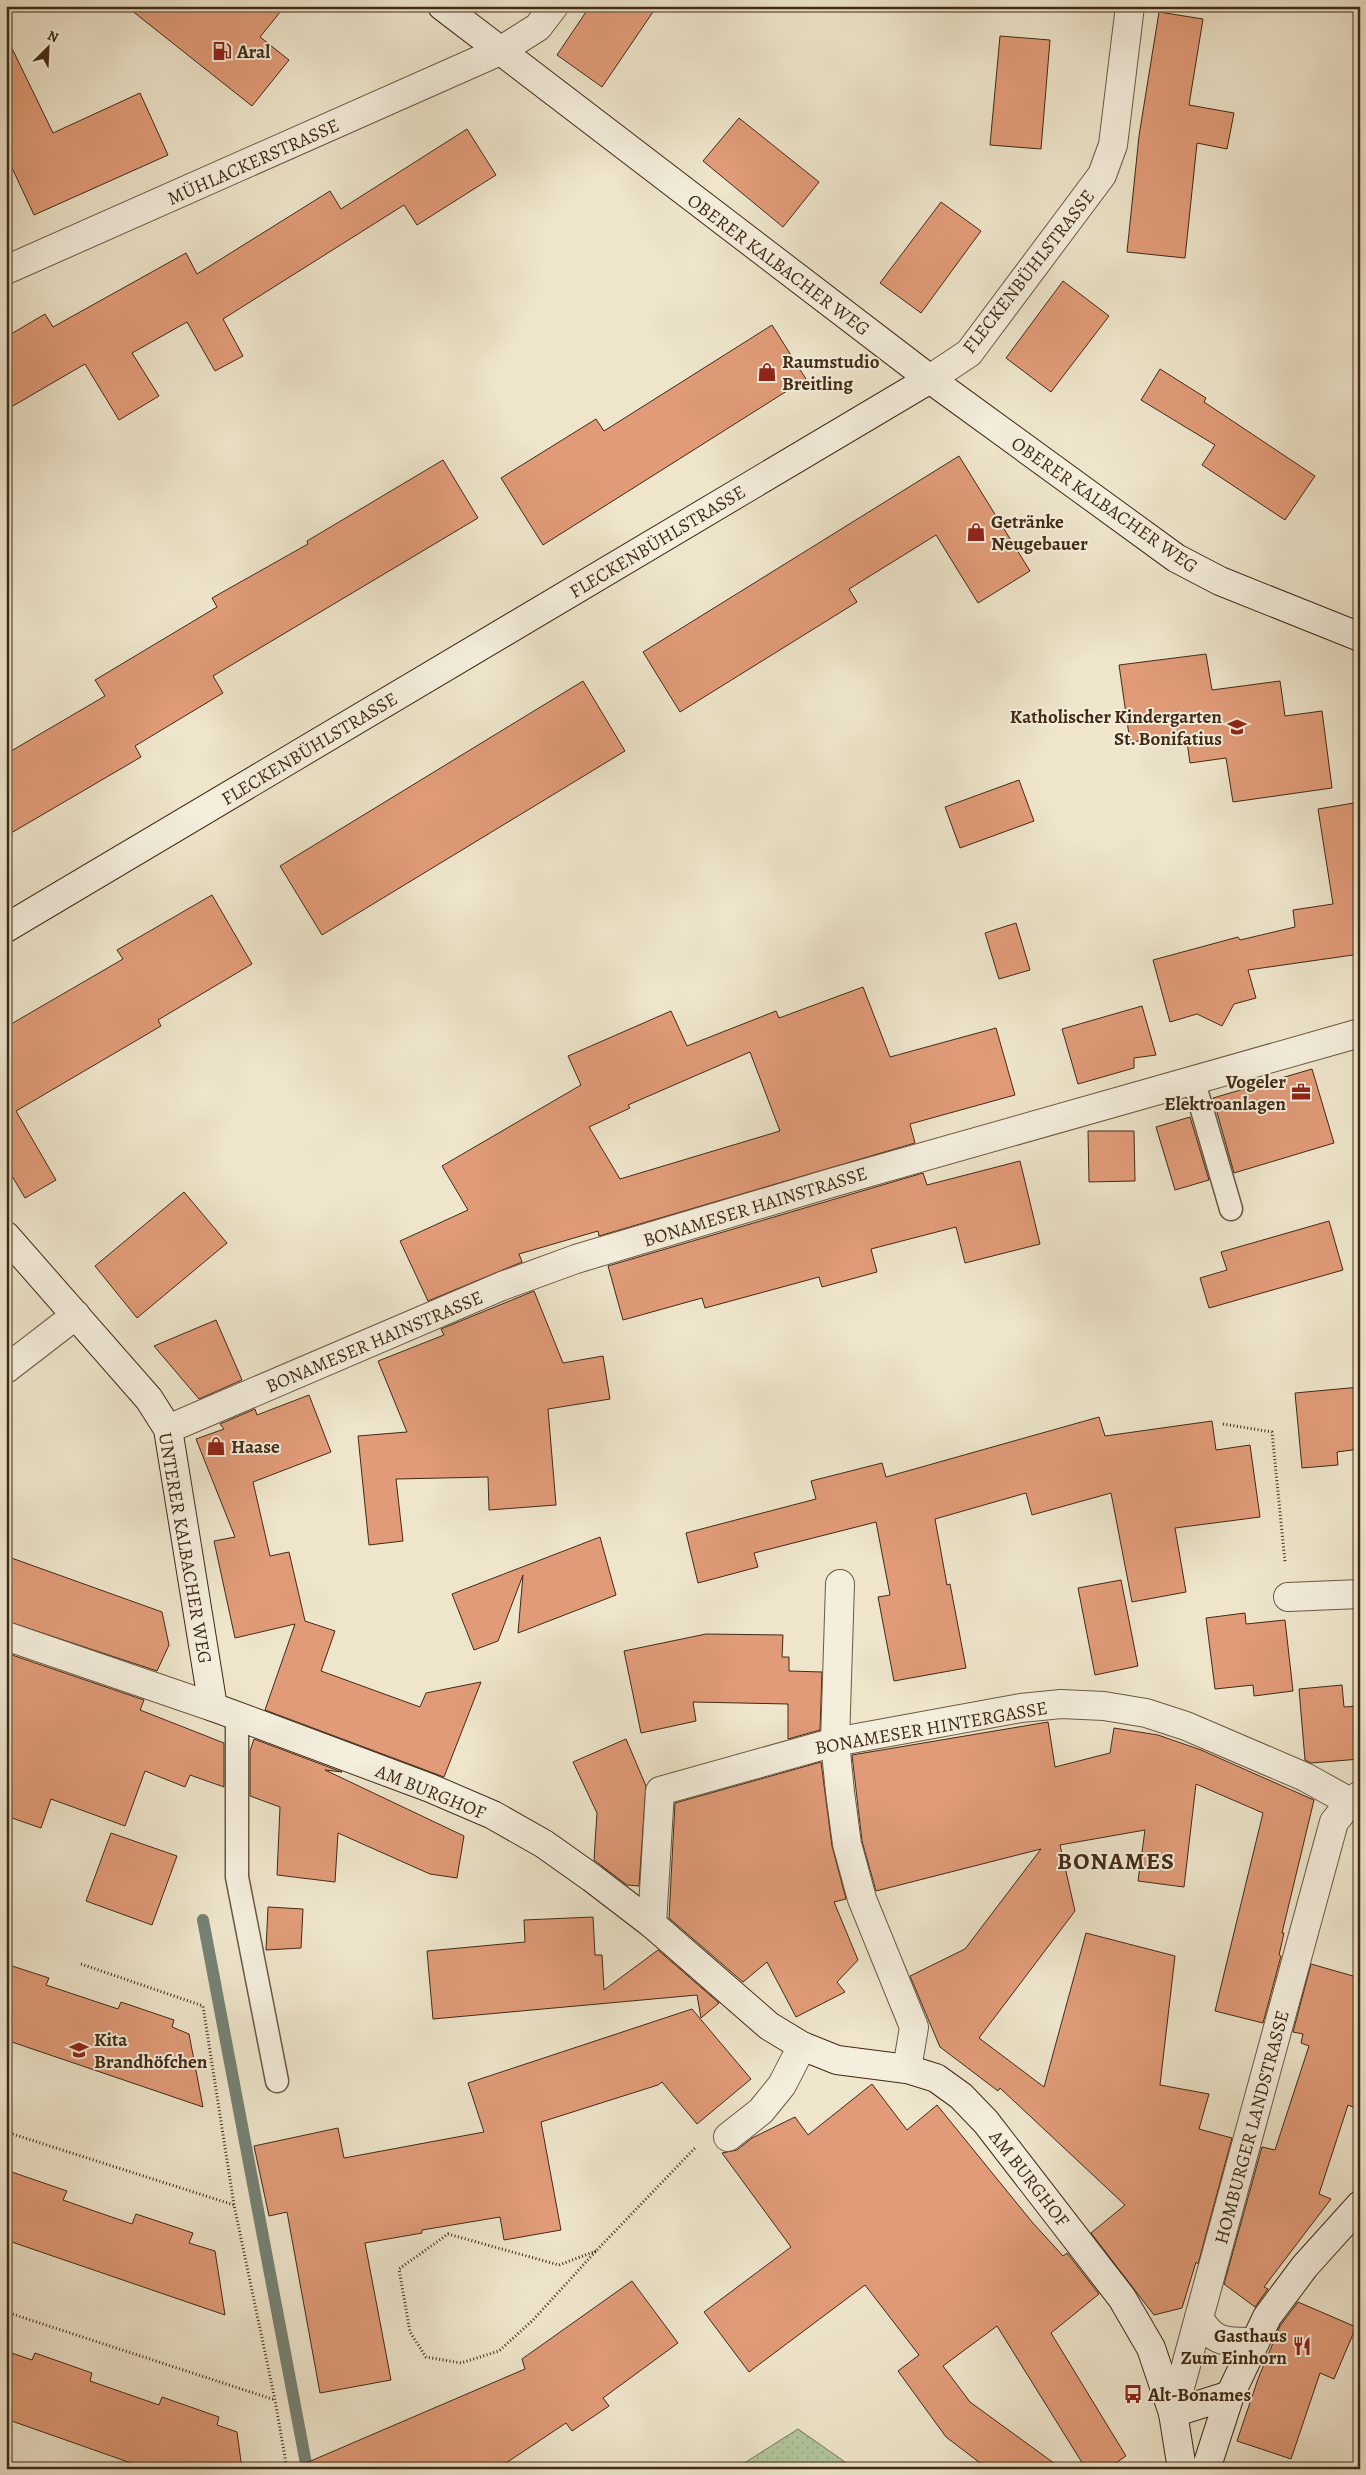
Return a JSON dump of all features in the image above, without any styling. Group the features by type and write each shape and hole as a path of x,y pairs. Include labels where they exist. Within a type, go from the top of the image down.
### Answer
{"street":[{"name":"OBERER KALBACHER WEG","path":"442,6 930,378 1176,558 1220,581 1360,638"},
{"name":"MÜHLACKERSTRASSE","path":"6,270 500,51 538,27 554,6"},
{"name":"FLECKENBÜHLSTRASSE","path":"6,928 969,353 1102,175 1113,145 1130,6"},
{"name":"BONAMESER HAINSTRASSE","path":"168,1429 502,1286 576,1259 821,1186 1360,1033"},
{"name":"UNTERER KALBACHER WEG","path":"6,1236 149,1399 168,1429 224,1711"},
{"path":"6,1369 76,1315"},
{"path":"840,1584 835,1742 847,1844 862,1900 914,2027 907,2069"},
{"path":"1288,1598 1360,1594"},
{"name":"AM BURGHOF","path":"6,1636 224,1711 430,1788 492,1816 544,1844 652,1924 769,2026 802,2046 837,2060 907,2069 936,2078 961,2096 986,2122 1122,2298 1151,2348 1172,2412"},
{"name":"BONAMESER HINTERGASSE","path":"652,1924 660,1791 835,1742 1021,1708 1061,1704 1104,1706 1146,1713 1186,1726 1355,1798"},
{"name":"HOMBURGER LANDSTRASSE","path":"1182,2469 1172,2412 1334,1822 1355,1798"},
{"path":"728,2137 761,2111 782,2085 802,2046"},
{"path":"1206,2469 1230,2395 1267,2317 1305,2266 1360,2205"},
{"path":"1199,2318 1208,2333 1228,2342 1255,2342"},
{"path":"1172,2412 1230,2395"}],"lane":[{"path":"1193,1079 1231,1209"},
{"path":"224,1711 237,1878 277,2081"}],"path":[{"path":"1223,1424 1272,1432 1288,1598"},
{"path":"81,1964 203,2006 234,2205 275,2400 286,2469"},
{"path":"6,2132 234,2205"},
{"path":"596,2251 559,2265 448,2234 399,2268 410,2332 426,2357 461,2363 499,2351 533,2320 697,2145 728,2137"},
{"path":"6,2312 275,2400"}],"green space":[{"path":"798,2429 855,2469 735,2469"}],"building":[{"path":"126,6 285,6 260,37 289,60 252,106"},
{"path":"590,6 657,6 602,87 557,55"},
{"path":"1159,12 1203,19 1189,105 1234,113 1227,149 1197,143 1185,258 1127,252 1139,136"},
{"path":"6,36 53,133 140,93 168,155 34,215 6,155"},
{"path":"1000,36 1050,40 1041,149 990,145"},
{"path":"739,118 819,182 783,227 703,161"},
{"path":"467,129 496,175 417,225 404,205 223,319 243,356 215,371 187,322 132,353 159,396 119,420 85,364 6,410 6,337 45,314 53,327 186,253 197,274 330,191 341,209"},
{"path":"941,202 981,231 921,313 880,283"},
{"path":"1063,281 1109,316 1051,392 1006,358"},
{"path":"772,325 806,379 543,545 501,478 596,419 604,431"},
{"path":"1160,369 1206,398 1204,402 1315,476 1285,520 1202,465 1215,445 1141,400"},
{"path":"959,456 1030,571 978,603 936,535 849,589 857,602 680,712 643,652"},
{"path":"443,460 478,518 213,676 223,693 135,746 141,757 6,836 6,754 105,696 95,680 217,607 212,598 308,544 307,541"},
{"path":"1206,654 1212,690 1280,681 1285,716 1322,711 1332,788 1233,802 1226,758 1190,763 1186,735 1130,742 1119,665"},
{"path":"583,681 625,751 322,935 280,866"},
{"path":"1019,780 1034,821 960,848 945,807"},
{"path":"1360,802 1360,954 1248,970 1256,998 1234,1004 1222,1026 1197,1014 1170,1022 1153,960 1238,937 1240,940 1295,927 1293,910 1333,904 1318,809"},
{"path":"212,895 252,964 158,1020 161,1026 16,1111 56,1180 25,1198 6,1166 6,1027 123,959 117,950"},
{"path":"1016,923 1030,970 999,979 985,933"},
{"path":"863,987 890,1057 996,1028 1015,1095 910,1124 915,1143 599,1236 598,1231 519,1254 522,1262 428,1301 400,1241 468,1210 442,1166 581,1085 568,1056 671,1011 687,1046 776,1011 779,1018","holes":["750,1052 780,1131 620,1179 589,1127 630,1108 628,1105"]},
{"path":"1142,1006 1156,1055 1134,1058 1134,1068 1078,1084 1062,1029"},
{"path":"1312,1069 1334,1143 1234,1173 1213,1098"},
{"path":"1190,1117 1209,1180 1175,1190 1156,1127"},
{"path":"1088,1131 1134,1131 1135,1181 1089,1182"},
{"path":"1020,1161 1040,1244 965,1263 956,1227 871,1249 877,1272 822,1287 819,1277 705,1308 702,1298 623,1320 608,1266 923,1173 927,1185"},
{"path":"184,1192 227,1243 137,1318 95,1266"},
{"path":"1329,1221 1343,1270 1209,1308 1200,1278 1227,1270 1221,1252"},
{"path":"534,1291 563,1363 603,1356 610,1399 548,1409 556,1505 489,1510 488,1477 396,1479 403,1541 369,1545 358,1436 407,1432 378,1361 444,1335 441,1329"},
{"path":"216,1320 242,1380 199,1399 154,1346"},
{"path":"1360,1387 1360,1449 1337,1452 1338,1465 1302,1468 1295,1393"},
{"path":"309,1395 331,1452 253,1482 270,1556 289,1552 305,1621 335,1631 321,1671 420,1707 426,1693 481,1682 444,1777 265,1710 295,1624 235,1638 214,1541 235,1537 196,1439 224,1429 220,1424 255,1409 257,1415"},
{"path":"1099,1417 1105,1436 1212,1421 1216,1450 1250,1445 1260,1517 1175,1528 1186,1592 1132,1602 1111,1493 1032,1515 1026,1493 935,1519 947,1585 950,1584 966,1668 894,1681 878,1597 890,1595 876,1522 754,1553 758,1567 698,1583 686,1533 816,1499 811,1481 882,1463 886,1477"},
{"path":"600,1537 616,1595 518,1633 523,1575 498,1641 474,1650 452,1594"},
{"path":"6,1556 162,1612 169,1645 157,1671 6,1621"},
{"path":"1121,1580 1138,1666 1095,1675 1078,1588"},
{"path":"1245,1613 1246,1624 1285,1620 1293,1691 1254,1696 1253,1685 1215,1689 1206,1618"},
{"path":"706,1634 783,1635 782,1657 789,1657 789,1671 822,1672 820,1730 788,1739 788,1704 693,1702 696,1721 641,1733 624,1651"},
{"path":"6,1653 144,1700 140,1710 224,1743 224,1787 190,1775 185,1787 145,1771 125,1826 51,1799 41,1828 6,1816"},
{"path":"1342,1685 1344,1707 1360,1706 1360,1759 1311,1763 1305,1760 1299,1689"},
{"path":"1048,1722 1055,1767 1110,1753 1114,1728 1158,1735 1201,1750 1314,1800 1282,1933 1284,1933 1279,1955 1281,1956 1263,2023 1215,2011 1263,1813 1196,1784 1184,1887 1138,1881 1145,1830 1060,1845 1075,1911 979,2038 1044,2087 1086,1933 1175,1956 1160,2085 1209,2094 1199,2129 1232,2138 1198,2264 1196,2262 1182,2308 1154,2315 1091,2233 1125,2205 1000,2088 998,2091 940,2047 910,1976 965,1949 1041,1849 876,1891 862,1841 852,1755"},
{"path":"254,1739 342,1772 325,1770 464,1836 457,1878 430,1874 338,1833 335,1882 277,1875 280,1807 250,1796 250,1751"},
{"path":"626,1739 646,1786 639,1886 627,1885 594,1860 597,1813 573,1762"},
{"path":"821,1762 832,1846 846,1899 834,1902 858,1960 837,1982 845,1992 796,2017 767,1962 743,1982 669,1918 675,1803"},
{"path":"111,1833 177,1856 152,1925 86,1901"},
{"path":"268,1907 303,1909 301,1948 266,1950"},
{"path":"593,1917 595,1955 602,1955 604,1990 658,1950 719,2003 701,2018 697,1995 433,2019 427,1951 525,1942 524,1920"},
{"path":"6,1964 49,1978 46,1985 118,2009 121,2002 174,2020 172,2027 189,2034 203,2107 6,2040"},
{"path":"1311,1964 1360,1978 1360,2110 1348,2105 1319,2194 1331,2199 1264,2287 1268,2289 1255,2307 1224,2284 1262,2147 1275,2150 1309,2046 1301,2043 1303,2034 1293,2032"},
{"path":"692,2009 751,2079 697,2124 662,2082 658,2085 541,2122 561,2230 504,2240 500,2217 422,2230 422,2233 365,2243 391,2380 320,2393 287,2212 269,2216 254,2146 338,2128 344,2158 484,2132 468,2083"},
{"path":"872,2084 907,2130 937,2105 1032,2222 1063,2256 1067,2253 1099,2294 1051,2333 1126,2456 1107,2469 1086,2469 997,2326 943,2366 970,2402 1062,2469 988,2469 946,2437 898,2371 919,2355 865,2285 749,2372 704,2312 791,2247 722,2153 737,2150 752,2138 795,2117 808,2135"},
{"path":"6,2170 67,2191 63,2200 132,2224 136,2214 193,2233 189,2243 215,2251 225,2315 6,2240"},
{"path":"632,2281 678,2343 603,2398 609,2406 572,2431 566,2423 497,2469 292,2469 525,2369 522,2359"},
{"path":"1298,2302 1356,2327 1334,2379 1320,2373 1291,2459 1237,2441 1258,2379 1280,2326"},
{"path":"6,2351 32,2360 35,2353 92,2373 90,2381 159,2405 162,2397 219,2417 217,2425 237,2432 242,2469 148,2469 6,2419"}],"waterway":[{"path":"203,1920 307,2469"}],"place":[{"name":"Aral","path":"222,51"},
{"name":"Raumstudio Breitling","path":"767,372"},
{"name":"Getränke Neugebauer","path":"976,532"},
{"name":"Katholischer Kindergarten St. Bonifatius","path":"1237,727"},
{"name":"Vogeler Elektroanlagen","path":"1301,1092"},
{"name":"Haase","path":"216,1446"},
{"name":"Kita Brandhöfchen","path":"79,2050"},
{"name":"Gasthaus Zum Einhorn","path":"1302,2346"},
{"name":"Alt-Bonames","path":"1133,2394"}],"district":[{"name":"BONAMES","path":"1116,1861"}]}
